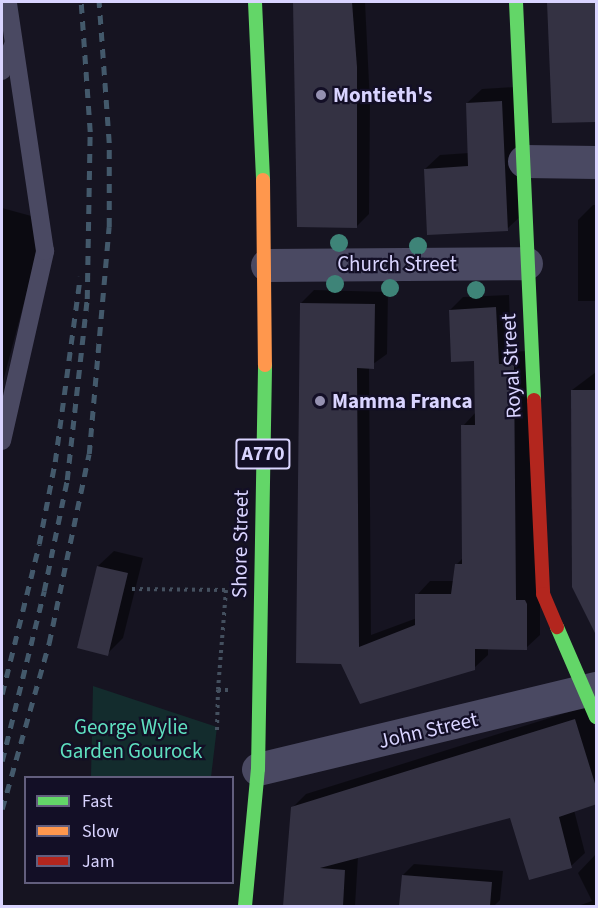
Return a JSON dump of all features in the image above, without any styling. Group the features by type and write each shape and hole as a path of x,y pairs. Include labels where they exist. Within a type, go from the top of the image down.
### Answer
{"main road":[{"name":"Shore Street","path":"245,906 258,769 267,265 255,2"},
{"name":"Royal Street","path":"516,2 524,161 526,263 543,594 593,700"}],"street":[{"path":"524,161 597,162"},
{"name":"Church Street","path":"267,265 526,263"},
{"name":"John Street","path":"258,769 593,700"}],"lane":[{"path":"2,441 45,251 8,2"},
{"path":"2,70 13,45"}],"path":[{"path":"132,589 199,587"},
{"path":"217,730 218,690"}],"green space":[{"name":"George Wylie Garden Gourock","path":"93,686 217,727 211,776 91,776"}],"building":[{"path":"293,2 352,2 357,67 357,228 297,227"},
{"path":"547,2 597,2 597,122 552,123"},
{"path":"502,101 508,231 427,235 424,169 468,166 466,103"},
{"path":"300,303 375,304 374,369 357,368 359,647 415,625 415,594 451,594 455,564 462,564 461,425 475,425 474,361 451,362 449,310 496,307 499,364 514,364 516,600 525,600 527,604 527,650 475,649 475,670 360,704 341,664 296,663"},
{"path":"571,390 597,390 597,637 572,587"},
{"path":"97,566 128,573 108,656 77,648"},
{"path":"575,719 597,790 597,804 559,817 572,868 529,880 510,818 320,868 345,870 343,906 283,906 291,807"},
{"path":"402,875 492,882 490,906 399,906"}],"railway":[{"path":"2,761 44,591 67,480 87,299 90,132 81,2"},
{"path":"2,809 49,643 89,454 109,227 109,143 99,2"},
{"path":"2,694 39,544 55,462 80,277"}],"traffic: fast":[{"path":"255,2 263,180"},
{"path":"516,2 534,400"},
{"path":"245,906 258,769 265,365"},
{"path":"557,627 596,717"}],"traffic: slow":[{"path":"263,180 265,365"}],"traffic: jam":[{"path":"534,400 543,594 557,627"}],"place":[{"name":"Montieth's","path":"321,95"},
{"name":"Mamma Franca","path":"320,401"}]}
